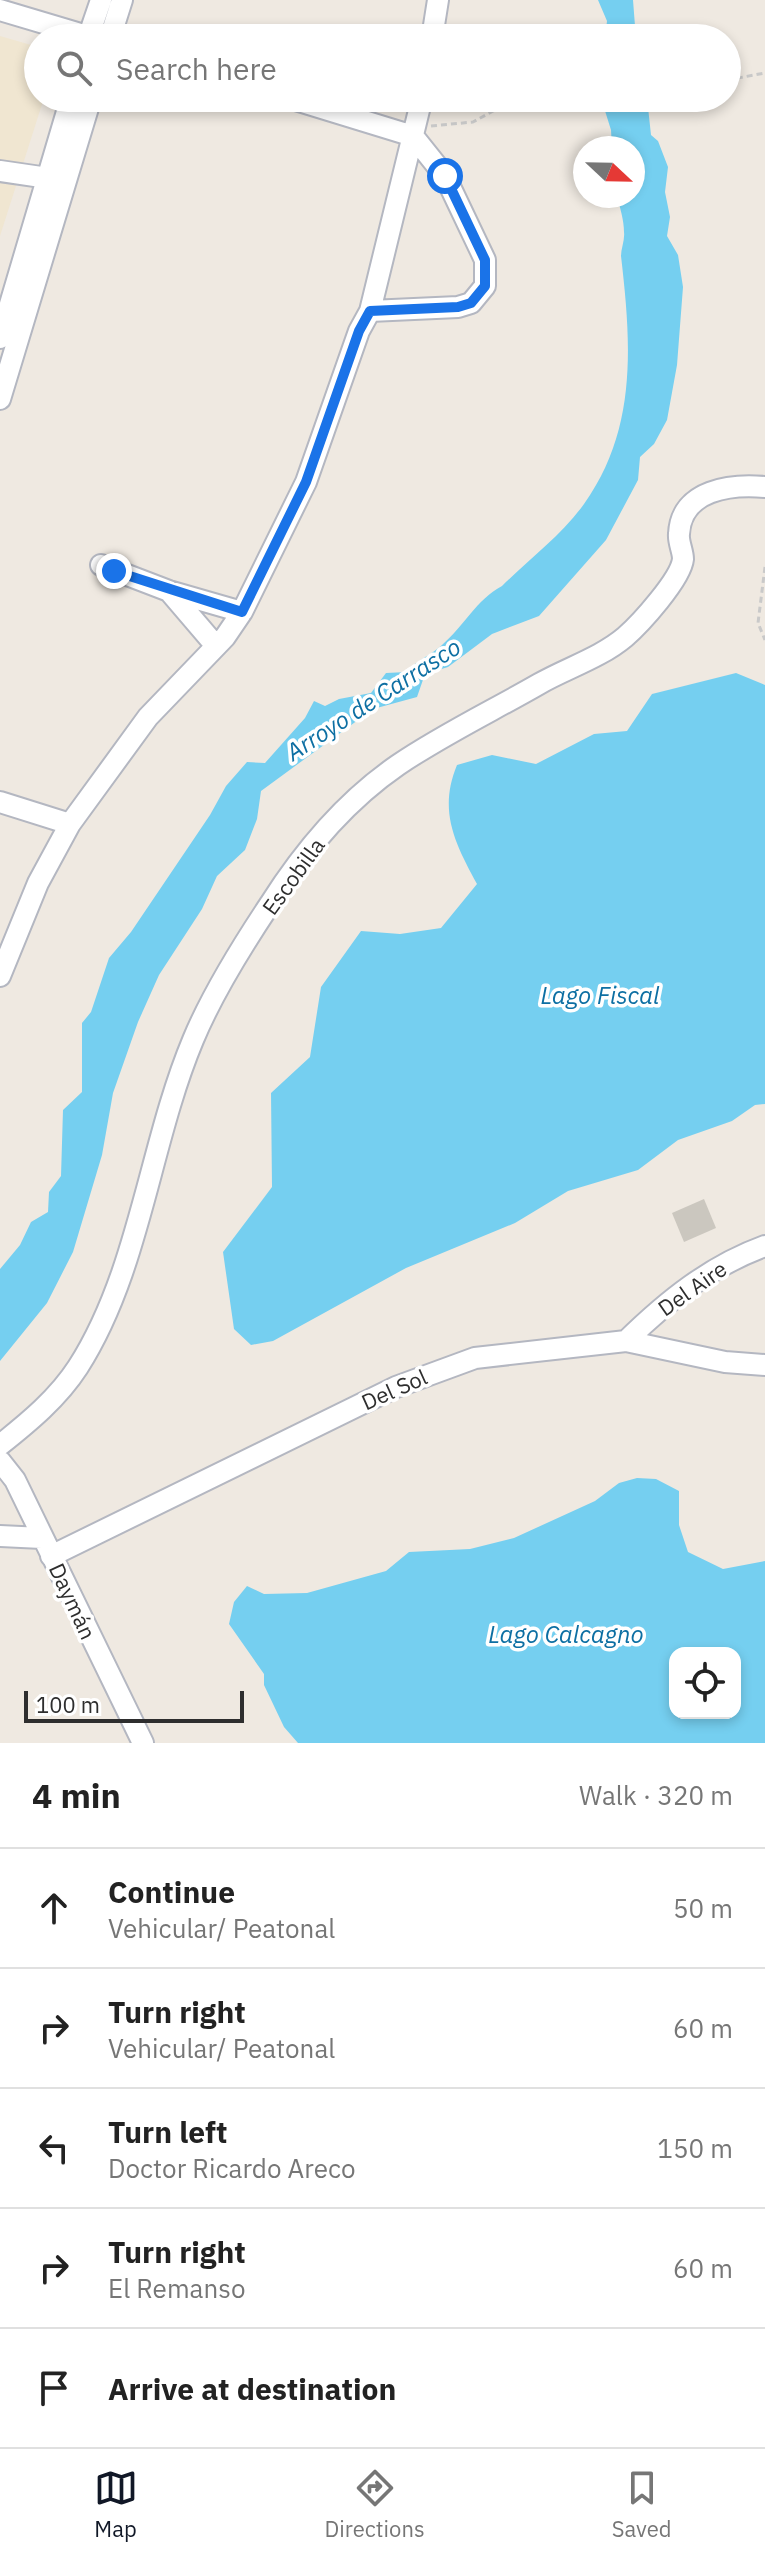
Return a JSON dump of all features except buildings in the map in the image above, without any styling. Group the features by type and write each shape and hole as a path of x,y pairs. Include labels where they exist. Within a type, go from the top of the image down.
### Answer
{"street":[{"path":"97,24 101,0"},
{"path":"105,24 122,0"},
{"path":"434,24 438,0"},
{"path":"0,10 48,24"},
{"path":"0,399 44,220 48,178 67,112"},
{"path":"0,338 86,112"},
{"path":"335,112 413,136 445,176 485,260 485,286 471,303 458,307 370,311"},
{"path":"0,976 38,883 70,824 148,717 216,646 242,612 306,482 359,331 370,311 419,112"},
{"path":"0,171 48,178"},
{"name":"Escobilla","path":"0,1445 56,1395 79,1366 109,1302 193,1039 270,903 318,839 364,792 398,765 549,678 596,657 625,636 677,577 683,559 678,535 681,521 707,492 734,484 765,487"},
{"path":"101,565 169,591 242,612"},
{"path":"169,591 216,646"},
{"path":"0,802 70,824"},
{"name":"Del Aire","path":"626,1341 663,1305 688,1287 738,1256 765,1246"},
{"name":"Del Sol","path":"47,1547 423,1375 505,1352 626,1341 725,1362 765,1365"},
{"name":"Daymán","path":"0,1461 15,1480 143,1743"},
{"path":"0,1536 47,1547"}],"path":[{"path":"741,77 765,73"},
{"path":"413,136 430,126 473,122 491,112"},
{"path":"765,567 758,623 765,640"}],"shaded area":[{"path":"0,36 24,43 24,112 40,112 0,236"}],"water":[{"path":"598,0 633,0 635,24 607,24"},
{"name":"Arroyo de Carrasco","path":"605,112 649,112 651,135 658,141 668,167 665,192 670,217 667,236 678,255 683,287 677,365 667,420 654,444 640,457 638,480 606,540 539,616 492,634 448,667 425,674 417,697 373,709 261,791 257,819 245,850 217,876 202,909 159,975 138,1022 113,1093 102,1155 73,1252 47,1303 0,1361 0,1269 20,1245 31,1222 48,1212 49,1192 61,1176 63,1110 82,1092 82,1023 91,1012 109,958 131,932 210,815 226,786 247,762 265,763 305,718 314,701 325,706 339,699 371,693 386,673 407,672 438,649 485,598 566,526 602,475 614,446 626,384 627,320 621,256 624,228 620,208 645,208 645,136 611,136"},
{"name":"Lago Fiscal","path":"736,673 765,685 765,1104 755,1105 732,1121 678,1140 638,1170 568,1191 515,1223 406,1268 273,1341 251,1345 234,1329 223,1252 272,1187 271,1093 310,1057 321,987 361,931 400,934 441,928 477,884 456,840 449,812 449,797 457,765 492,755 536,764 594,734 627,731 652,694"},
{"name":"Lago Calcagno","path":"637,1478 656,1479 679,1491 679,1525 688,1552 723,1569 765,1561 765,1743 298,1743 284,1727 264,1685 264,1674 229,1624 234,1602 247,1586 264,1594 307,1593 386,1571 409,1552 470,1549 514,1538 595,1501 619,1483"}],"route":[{"path":"114,571 242,612 306,482 359,331 370,311 458,307 471,303 485,286 485,260 445,176"}]}
